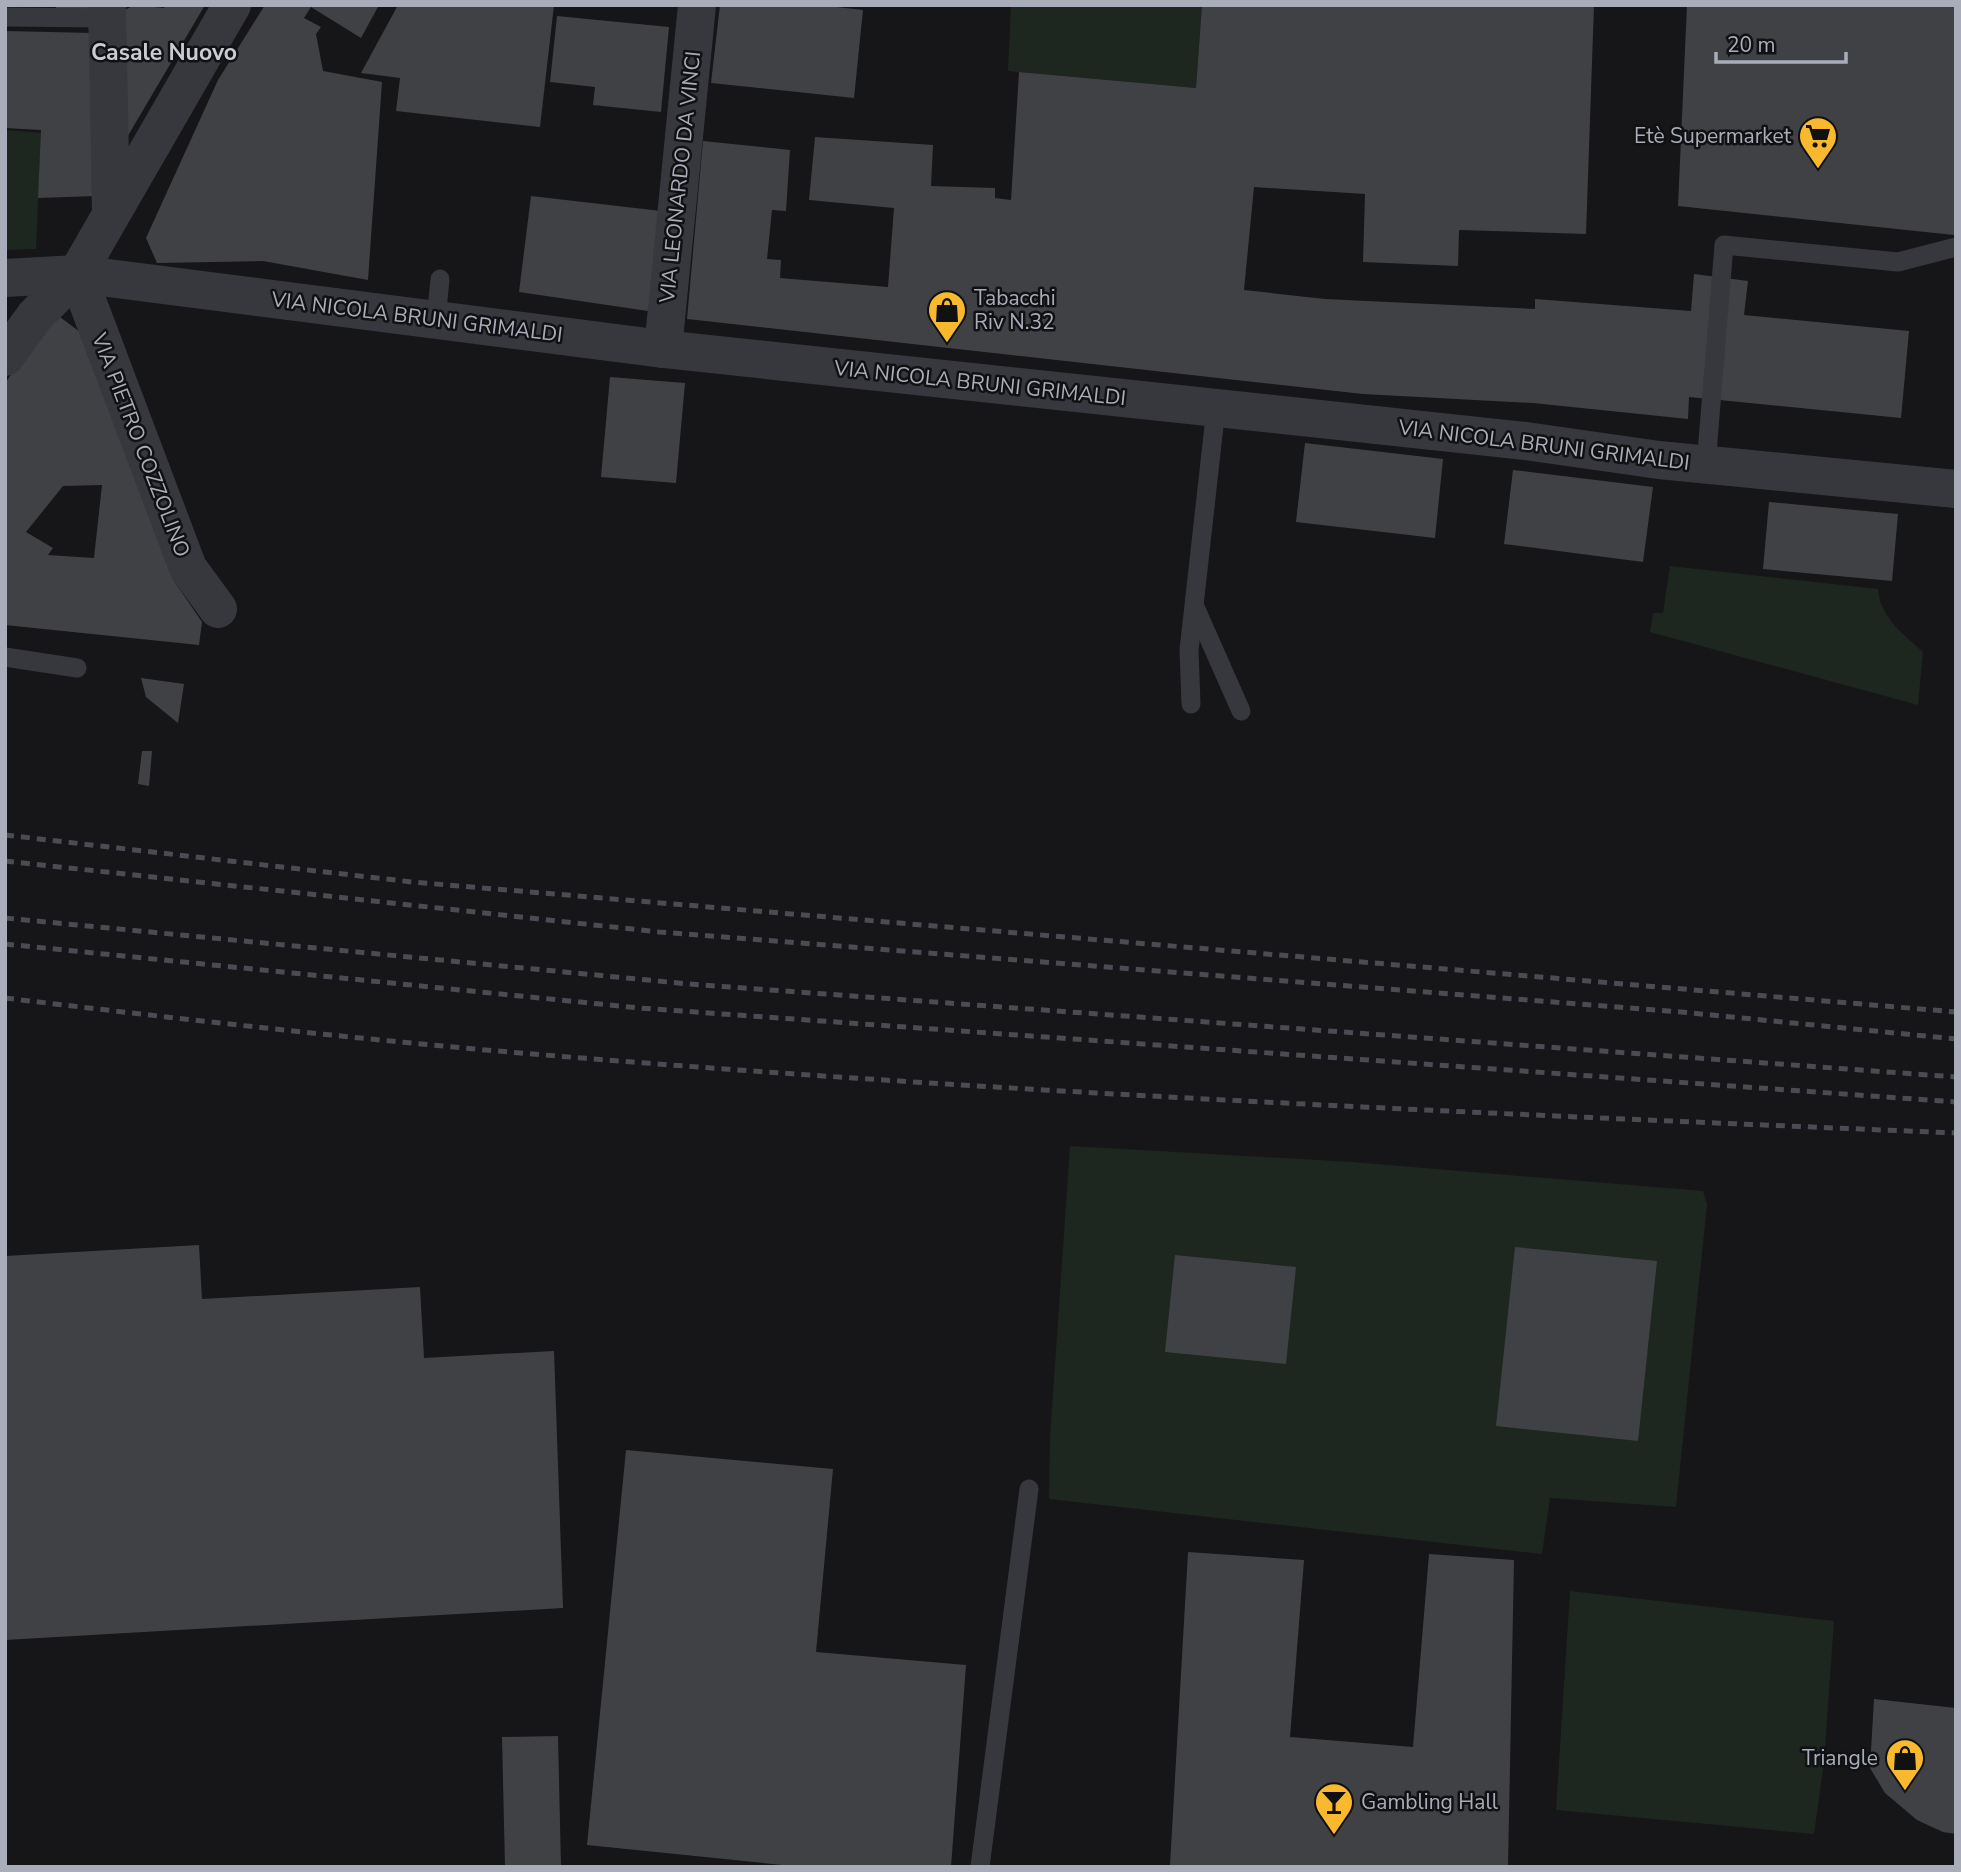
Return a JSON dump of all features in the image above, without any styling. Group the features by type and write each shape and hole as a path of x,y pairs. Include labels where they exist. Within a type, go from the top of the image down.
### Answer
{"street":[{"path":"5,357 34,316 77,274 232,5"},
{"name":"VIA LEONARDO DA VINCI","path":"663,349 697,5"},
{"path":"107,12 111,214"},
{"name":"VIA NICOLA BRUNI GRIMALDI","path":"5,278 77,274 663,349 1526,440 1706,465 1956,489"},
{"name":"VIA PIETRO COZZOLINO","path":"77,274 187,568 218,609"}],"lane":[{"path":"5,18 107,12"},
{"path":"1706,465 1724,245 1898,262 1956,247"},
{"path":"436,320 440,279"},
{"path":"1191,704 1189,650 1216,408"},
{"path":"1194,606 1241,711"},
{"path":"5,657 77,668"},
{"path":"980,1867 1029,1489"}],"shaded area":[{"path":"1011,5 1202,5 1196,88 1008,71"},
{"path":"5,130 41,133 36,249 5,250"},
{"path":"1670,566 1878,589 1888,616 1900,632 1923,652 1918,705 1650,632 1653,613 1663,613"},
{"path":"1070,1146 1352,1162 1703,1191 1707,1204 1676,1507 1550,1498 1542,1554 1049,1499 1050,1438"},
{"path":"1570,1591 1834,1621 1824,1762 1814,1834 1556,1810"}],"building":[{"path":"56,5 98,5 97,12 56,10"},
{"path":"135,5 164,8 166,5 205,5 126,139 114,15"},
{"path":"265,5 379,5 361,38 311,7 304,18 321,27 316,34 323,71 382,82 368,280 263,261 157,263 146,238 218,80"},
{"path":"398,5 554,5 540,127 396,111 400,78 361,73"},
{"path":"720,5 819,5 863,10 854,98 711,83"},
{"path":"1202,5 1594,5 1586,234 1459,230 1458,266 1363,262 1365,194 1254,187 1244,290 1325,299 1535,309 1535,299 1691,311 1694,274 1748,281 1744,315 1909,331 1901,418 1689,397 1688,419 1533,403 1363,394 687,319 703,141 790,150 786,211 772,210 767,259 781,260 780,278 888,287 894,208 809,200 815,137 933,145 931,186 995,188 995,198 1011,200 1019,72 1196,88"},
{"path":"1687,5 1956,5 1954,235 1678,206"},
{"path":"557,16 669,27 661,112 593,105 595,87 550,82"},
{"path":"5,31 93,33 96,196 38,198 41,130 5,128"},
{"path":"531,196 661,211 648,311 519,292"},
{"path":"56,314 96,344 174,581 202,622 199,645 5,625 5,383","holes":["102,485 94,558 48,555 53,548 26,532 63,486"]},
{"path":"610,377 685,383 676,483 601,477"},
{"path":"1305,443 1443,459 1435,538 1296,522"},
{"path":"1513,470 1653,487 1643,562 1504,544"},
{"path":"1769,502 1898,514 1892,581 1763,569"},
{"path":"141,678 184,684 178,723 146,697"},
{"path":"142,751 152,751 149,786 138,784"},
{"path":"199,1245 202,1299 420,1287 424,1358 554,1351 563,1608 5,1640 5,1256"},
{"path":"1515,1247 1657,1261 1638,1441 1496,1426"},
{"path":"1175,1255 1296,1267 1286,1364 1165,1352"},
{"path":"626,1450 833,1469 816,1652 966,1665 951,1867 802,1867 587,1845"},
{"path":"1188,1552 1304,1560 1290,1737 1413,1747 1429,1554 1514,1560 1508,1867 1170,1865"},
{"path":"1874,1699 1956,1708 1956,1834 1943,1832 1917,1820 1885,1793 1870,1768"},
{"path":"558,1736 561,1867 505,1867 502,1737"}],"railway":[{"path":"5,835 412,882 1956,1012"},
{"path":"5,861 659,932 1681,1012 1956,1039"},
{"path":"5,918 689,984 1956,1077"},
{"path":"5,944 639,1008 1956,1102"},
{"path":"5,998 510,1052 925,1083 1269,1102 1956,1133"}],"place":[{"name":"Etè Supermarket","path":"1818,170"},
{"name":"Tabacchi Riv N.32","path":"947,344"},
{"name":"Triangle","path":"1905,1792"},
{"name":"Gambling Hall","path":"1334,1836"}],"district":[{"name":"Casale Nuovo","path":"164,52"}]}
